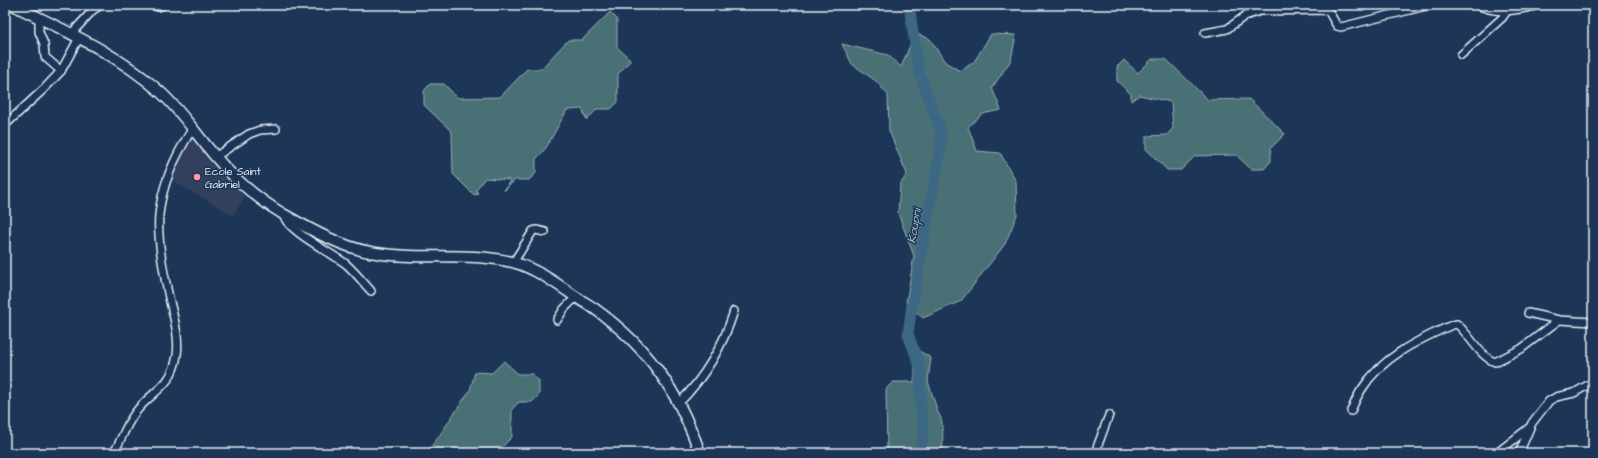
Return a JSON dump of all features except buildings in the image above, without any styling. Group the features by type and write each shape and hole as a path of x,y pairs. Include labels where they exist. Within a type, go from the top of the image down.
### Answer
{"main road":[{"path":"12,5 113,56 157,89 184,117 215,157 253,192 282,213 321,234 368,252 414,256 483,258 513,262 543,276 595,309 613,323 644,352 659,370 679,403 693,433 700,453"}],"street":[{"path":"5,125 61,71 75,36 93,10 101,5"},
{"path":"152,5 158,7 162,5"},
{"path":"1206,33 1227,29 1245,16 1260,11 1326,10 1329,12 1337,26 1341,27 1430,5"},
{"path":"1477,5 1488,10 1507,11 1540,5"},
{"path":"1461,55 1502,18 1507,11"},
{"path":"39,18 39,32 44,44 45,57 61,71"},
{"path":"114,453 136,412 168,380 175,365 177,346 164,277 159,216 160,203 168,174 183,143 193,128"},
{"path":"215,157 249,134 260,130 276,129"},
{"path":"282,213 284,220 293,229 346,265 371,291"},
{"path":"513,262 533,230 545,232"},
{"path":"558,320 564,309 576,297"},
{"path":"679,403 702,376 720,347 734,311"},
{"path":"1528,313 1559,320 1593,322"},
{"path":"1351,411 1361,390 1372,376 1397,353 1452,325 1457,324 1480,350 1491,360 1496,362 1521,349 1559,320"},
{"path":"1519,453 1530,426 1549,401 1556,397 1574,393 1593,382"},
{"path":"1095,453 1109,415"},
{"path":"1497,453 1530,426"}],"shaded area":[{"name":"Ecole Saint Gabriel","path":"193,136 222,175 245,197 233,215 169,179 188,140"}],"green space":[{"path":"610,12 617,19 617,47 631,60 618,74 618,102 611,109 597,109 587,120 582,109 567,110 546,148 536,159 536,173 529,180 515,180 504,191 510,180 485,178 476,190 478,194 474,195 453,174 452,132 424,105 424,91 430,84 444,84 458,98 500,97 527,69 541,69 568,40 582,40"},
{"path":"915,33 930,39 945,62 960,71 974,62 991,34 1016,35 1011,60 992,88 1001,110 982,114 968,127 977,151 1000,153 1016,181 1017,215 1005,244 961,301 923,318 906,303 914,256 898,213 900,185 907,174 889,131 888,95 876,81 852,64 842,44 888,55 901,67"},
{"path":"1152,59 1166,59 1208,100 1249,99 1285,134 1271,148 1271,161 1264,169 1251,169 1236,155 1195,156 1181,170 1167,170 1146,149 1146,136 1167,135 1173,128 1171,102 1139,95 1131,101 1131,94 1117,81 1117,67 1124,60 1138,73"},
{"path":"916,349 931,358 928,381 942,421 943,453 887,453 886,389 893,382 914,382"},
{"path":"504,361 518,374 532,374 539,381 539,395 532,402 519,402 512,409 512,437 498,451 498,453 426,453 470,390 475,372 492,373"}],"waterway":[{"name":"Koupni","path":"909,5 919,73 941,131 941,146 908,334 920,367 923,431 921,453"}],"place":[{"name":"Ecole Saint Gabriel","path":"197,177"}]}
